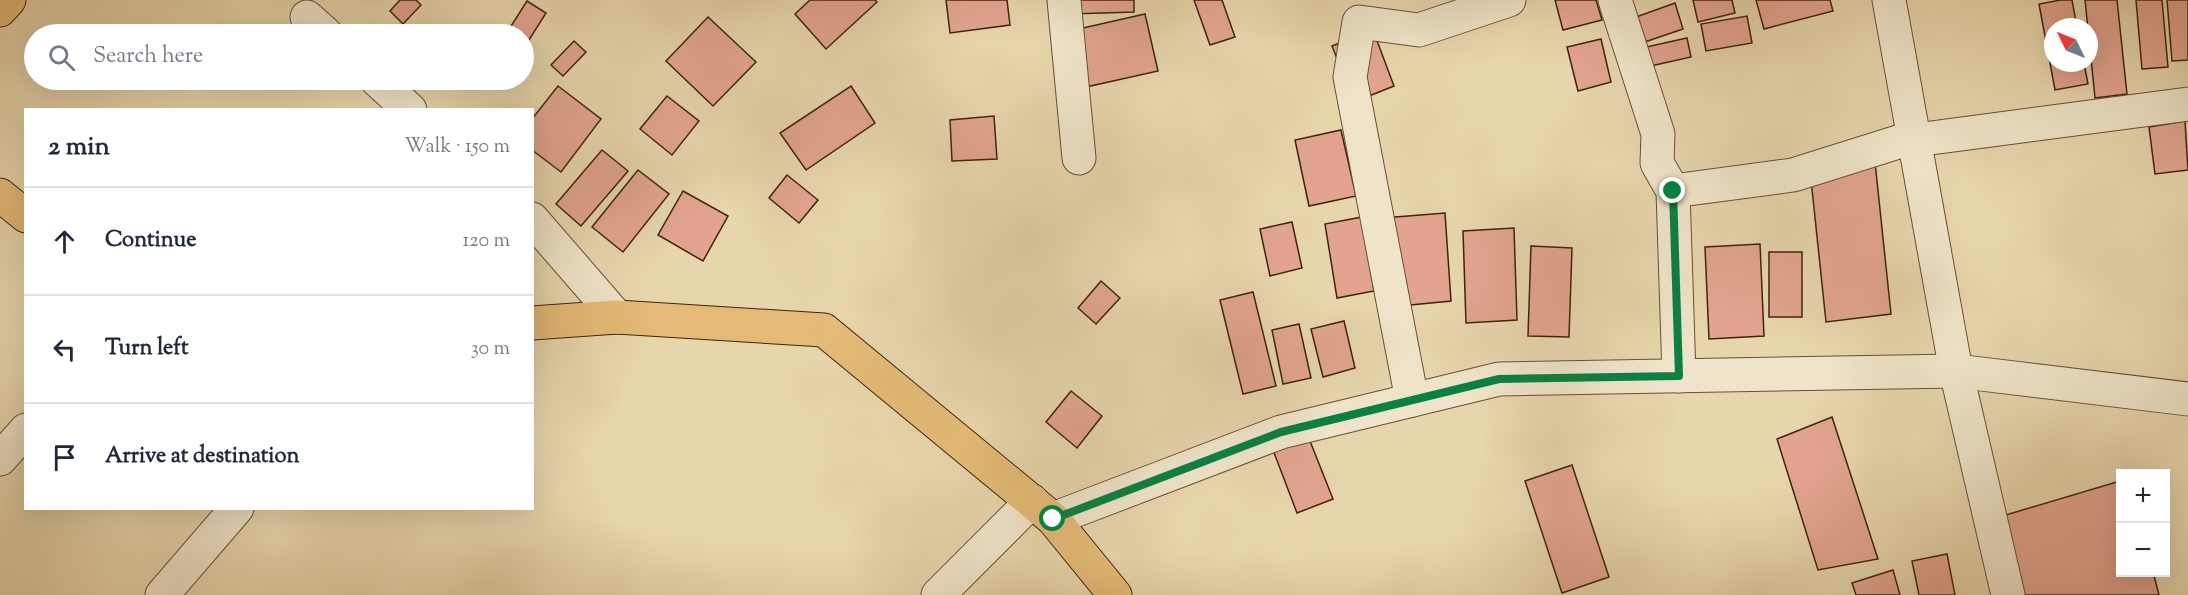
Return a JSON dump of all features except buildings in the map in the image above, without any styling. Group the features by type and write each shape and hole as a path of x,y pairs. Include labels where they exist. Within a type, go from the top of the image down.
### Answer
{"main road":[{"path":"0,10 9,0"},
{"path":"0,195 24,214"},
{"path":"534,323 617,317 824,330 1042,510 1115,595"}],"street":[{"path":"1064,0 1079,158"},
{"path":"1412,400 1350,77 1359,22 1419,30 1509,0"},
{"path":"1616,0 1658,134 1657,163 1673,191 1679,376"},
{"path":"1889,0 1956,371 2008,595"},
{"path":"388,90 408,108"},
{"path":"1673,191 1794,175 1914,137 1916,140 2188,104"},
{"path":"534,221 617,317"},
{"path":"938,595 1042,510 1281,432 1499,379 1956,371 2188,399"},
{"path":"0,459 24,432"},
{"path":"162,595 235,510"}],"route":[{"path":"1053,519 1281,432 1499,379 1679,376 1673,191"}]}
